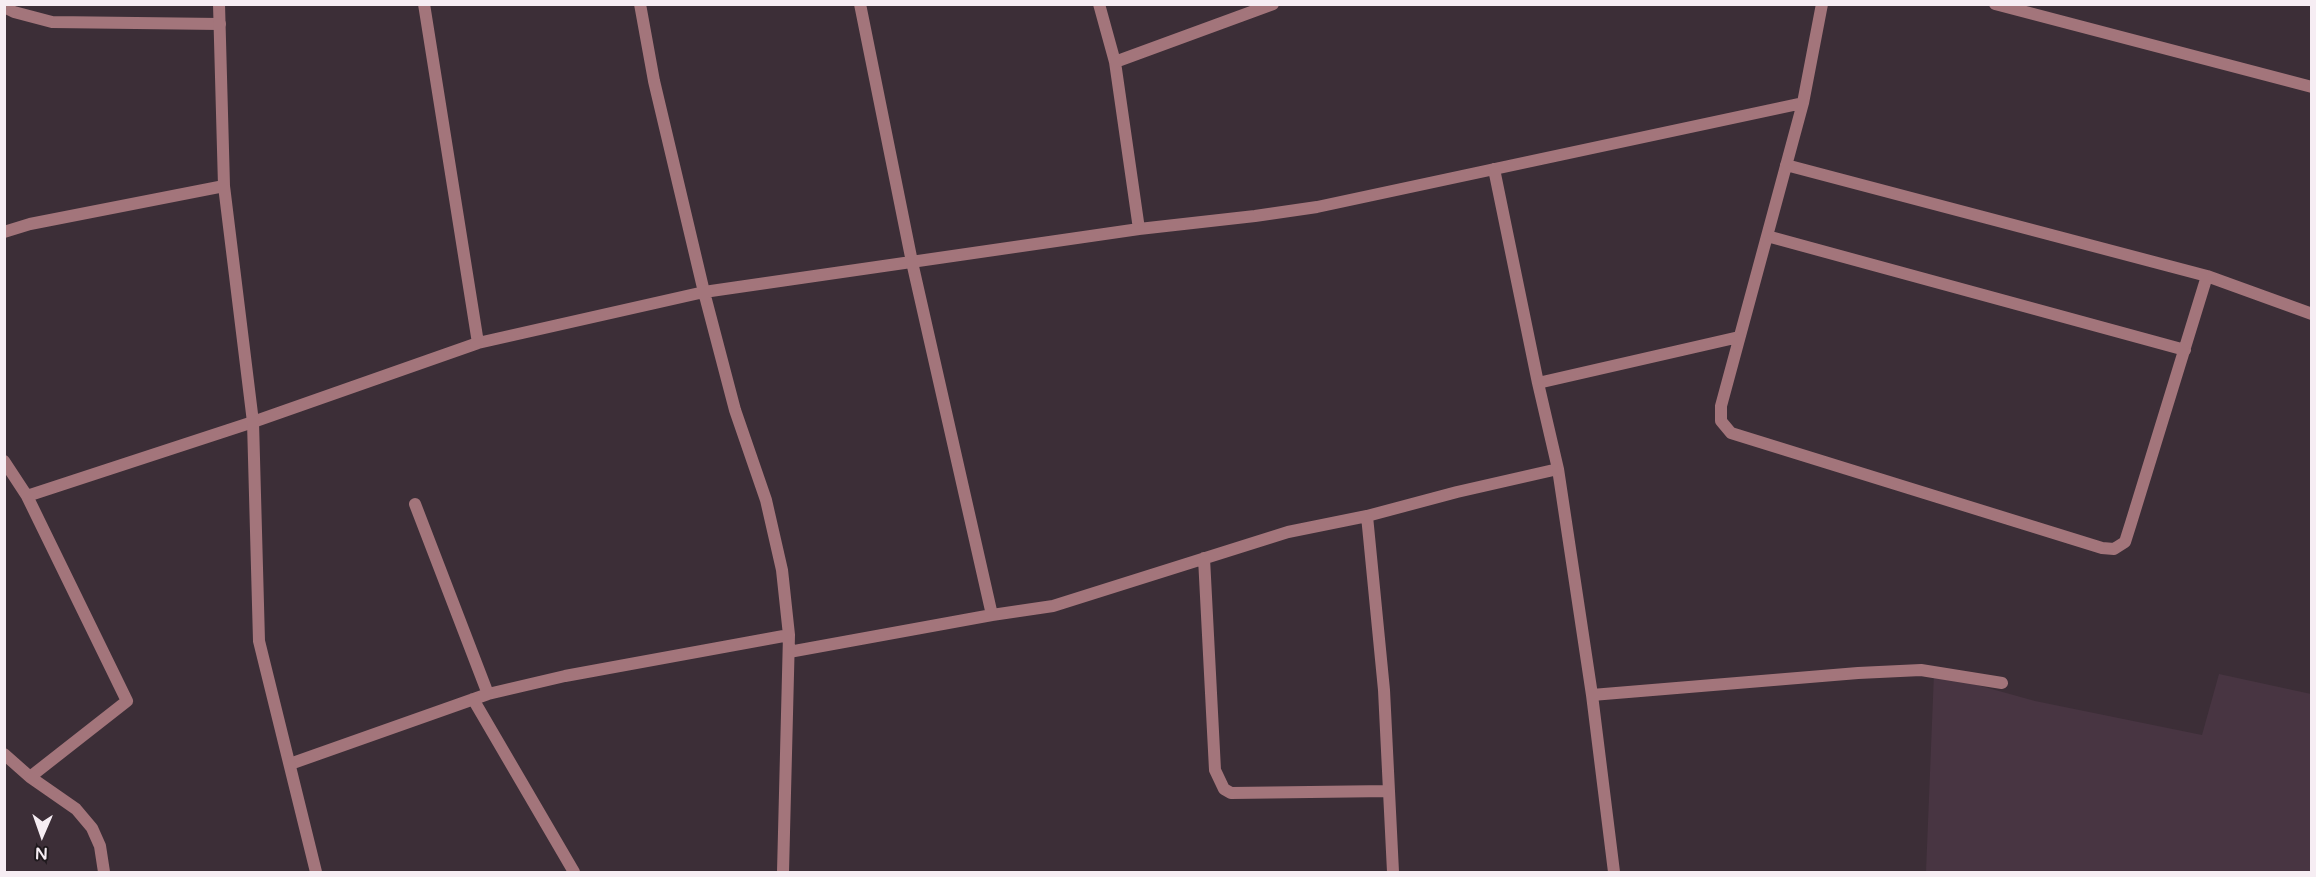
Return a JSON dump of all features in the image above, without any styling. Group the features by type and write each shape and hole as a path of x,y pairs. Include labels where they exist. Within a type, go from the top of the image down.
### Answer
{"street":[{"path":"219,4 224,186 253,422 259,641 316,873"},
{"path":"424,4 478,343"},
{"path":"640,4 654,81 704,292 735,410 766,500 782,570 789,635 783,873"},
{"path":"860,4 912,262 992,615"},
{"path":"1099,4 1115,62 1139,229"},
{"path":"1115,62 1273,4"},
{"path":"1822,4 1803,104 1721,406 1721,421 1731,433 2102,548 2114,549 2125,542 2207,276"},
{"path":"1995,4 2312,87"},
{"path":"4,7 52,22 220,24"},
{"path":"27,496 253,422 478,343 704,292 1139,229 1317,207 1803,104"},
{"path":"1786,165 2207,276 2312,314"},
{"path":"1494,169 1558,469 1592,695 1614,873"},
{"path":"4,232 30,224 224,186"},
{"path":"1767,236 2185,350"},
{"path":"1538,383 1739,338"},
{"path":"6,467 27,496 127,701 30,777"},
{"path":"789,652 1053,606 1288,532 1367,516 1558,469"},
{"path":"415,504 488,694"},
{"path":"1367,516 1384,690 1393,873"},
{"path":"1204,558 1215,770 1224,789 1231,793 1389,791"},
{"path":"290,764 488,694 565,676 789,635"},
{"path":"1592,695 1921,670 2002,683"},
{"path":"473,699 574,873"},
{"path":"4,754 30,777 76,808 92,828 100,846 104,873"}],"shaded area":[{"path":"1934,673 2035,701 2202,735 2219,674 2311,694 2311,872 1926,872"}]}
